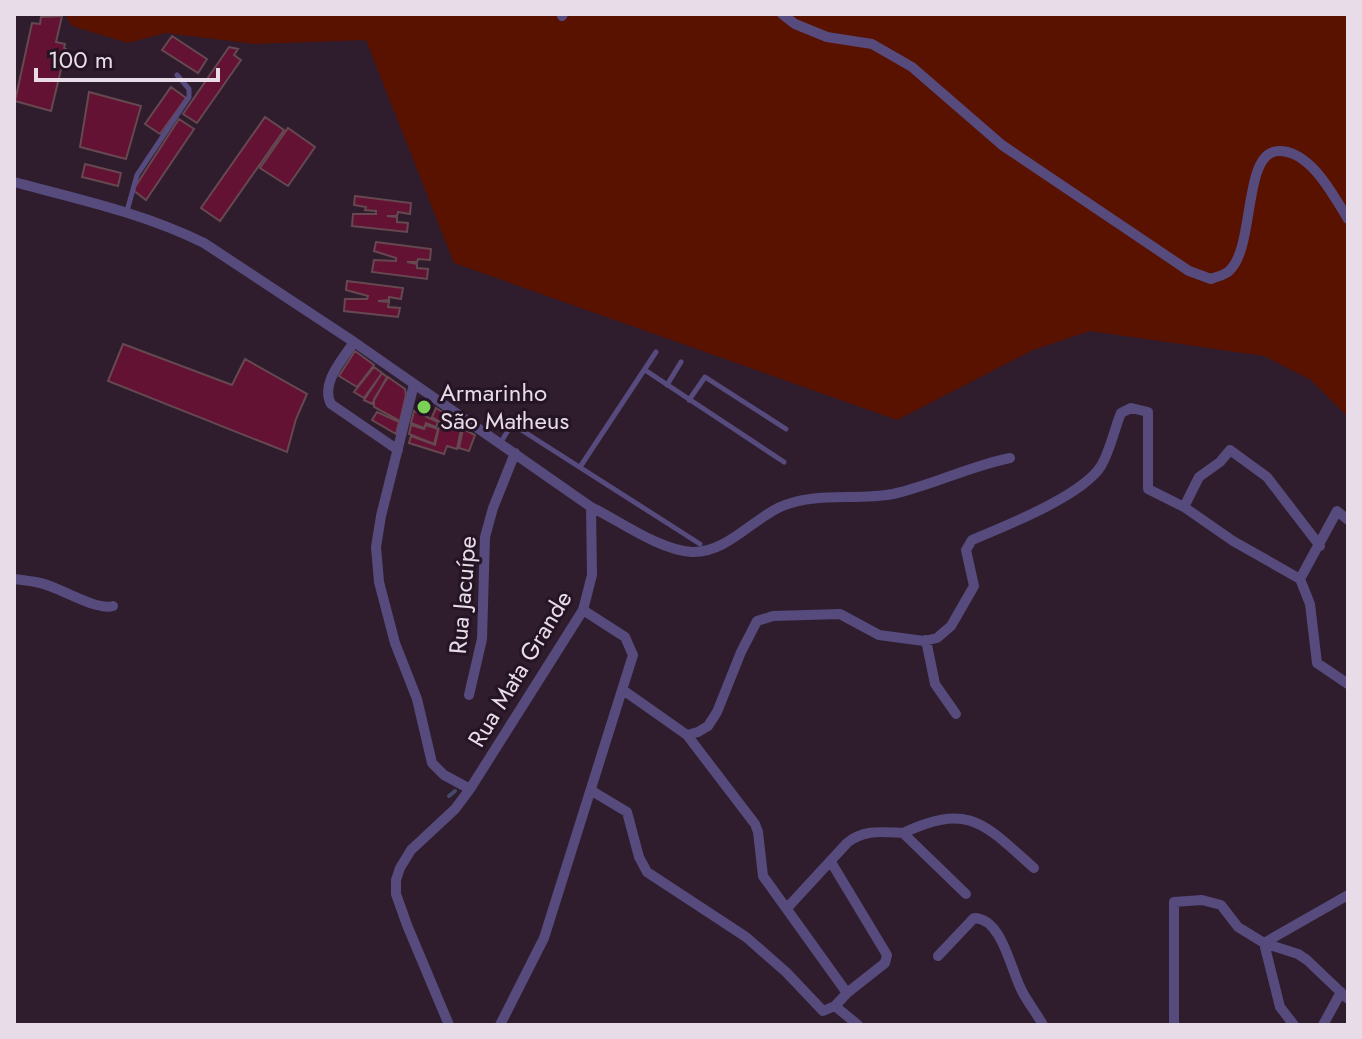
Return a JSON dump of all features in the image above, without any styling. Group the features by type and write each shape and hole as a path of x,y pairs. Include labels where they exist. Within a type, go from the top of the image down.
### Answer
{"street":[{"path":"782,14 795,24 827,37 872,44 912,67 1002,145 1172,262 1211,279 1229,271 1240,252 1249,221 1254,178 1259,163 1270,152 1280,151 1299,157 1321,178 1348,219"},
{"path":"14,182 126,212 204,243 354,342 591,507 680,551 712,549 728,542 764,516 797,501 896,493 973,466 1010,458"},
{"path":"354,342 329,383 327,397 331,404 398,450"},
{"path":"414,384 376,547 379,582 395,643 417,699 432,763 444,775 470,789"},
{"path":"687,735 708,726 717,712 757,621 773,616 840,614 879,635 903,640 937,638 951,626 974,586 966,550 972,540 1040,511 1094,476 1104,462 1121,413 1131,408 1148,412 1148,489 1184,507 1233,541 1300,579 1313,618 1317,663 1348,684"},
{"path":"1184,507 1199,477 1220,462 1230,450 1267,477 1320,546"},
{"name":"Rua Jacuípe","path":"469,695 482,639 485,537 515,453"},
{"name":"Rua Mata Grande","path":"449,1025 407,925 396,894 396,880 411,850 455,809 470,789 583,610 592,575 591,507"},
{"path":"1300,579 1337,511 1348,520"},
{"path":"14,579 40,583 100,607 113,606"},
{"path":"500,1025 544,938 633,655 625,637 583,610"},
{"path":"926,640 935,684 956,714"},
{"path":"623,690 687,735 755,824 763,876 847,993"},
{"path":"592,791 627,812 639,857 647,872 746,937 786,972 823,1011 835,1006 885,963 887,955 831,862"},
{"path":"788,907 855,836 868,832 903,833 937,819 957,818 976,822 994,833 1034,868"},
{"path":"903,833 966,894"},
{"path":"1264,943 1348,895"},
{"path":"1174,1025 1174,902 1213,901 1221,905 1238,927 1264,943 1307,960 1344,996 1323,1025"},
{"path":"938,956 974,918 982,919 997,932 1021,991 1043,1025"},
{"path":"1264,943 1280,1007 1294,1025"},
{"path":"835,1006 858,1025"}],"lane":[{"path":"126,212 137,175 189,97 189,89 177,75"},
{"path":"580,467 656,352"},
{"path":"667,385 681,362"},
{"path":"645,370 784,462"},
{"path":"689,400 705,377 786,429"},
{"path":"501,443 512,424 700,544"}],"shaded area":[{"path":"28,14 1348,14 1348,417 1311,380 1264,356 1090,331 1033,350 897,420 454,263 366,40 255,44 166,33 128,43 72,26 65,15"}],"building":[{"path":"62,16 56,42 65,44 66,49 51,111 15,101 32,23 40,24 41,17"},
{"path":"172,36 207,59 198,73 162,50"},
{"path":"229,47 238,49 234,55 241,60 197,123 183,114"},
{"path":"171,87 186,98 160,134 145,124"},
{"path":"89,92 141,106 126,159 80,147"},
{"path":"265,117 284,130 220,221 201,208"},
{"path":"179,119 194,129 146,200 133,190"},
{"path":"288,128 315,147 288,186 260,168"},
{"path":"85,164 121,173 118,186 82,177"},
{"path":"355,196 411,203 410,214 398,212 397,216 387,216 397,217 397,222 408,223 407,232 352,226 353,214 376,214 376,211 354,205"},
{"path":"376,242 431,249 430,260 407,262 417,264 417,268 428,269 427,279 372,272 374,260 396,261 396,258 374,251"},
{"path":"347,281 403,288 401,299 389,297 389,300 378,301 389,302 388,307 400,308 398,317 344,311 345,299 367,299 368,296 346,290"},
{"path":"123,344 232,385 245,359 307,394 287,452 108,381"},
{"path":"355,351 374,365 357,387 339,376"},
{"path":"374,367 382,373 364,398 354,392"},
{"path":"382,373 387,377 372,404 364,400"},
{"path":"388,377 405,389 400,421 374,407 374,399"},
{"path":"436,408 452,418 448,427 432,417"},
{"path":"414,411 438,422 436,427 426,423 424,428 411,423"},
{"path":"377,412 399,422 396,434 372,420"},
{"path":"453,419 462,425 457,449 447,446 444,454 409,443 411,436 435,445 440,423 448,428"},
{"path":"411,425 438,429 434,444 409,434"},
{"path":"463,429 475,435 469,451 459,448"}],"waterway":[{"path":"449,796 455,791"}],"place":[{"name":"Armarinho São Matheus","path":"424,407"}]}
